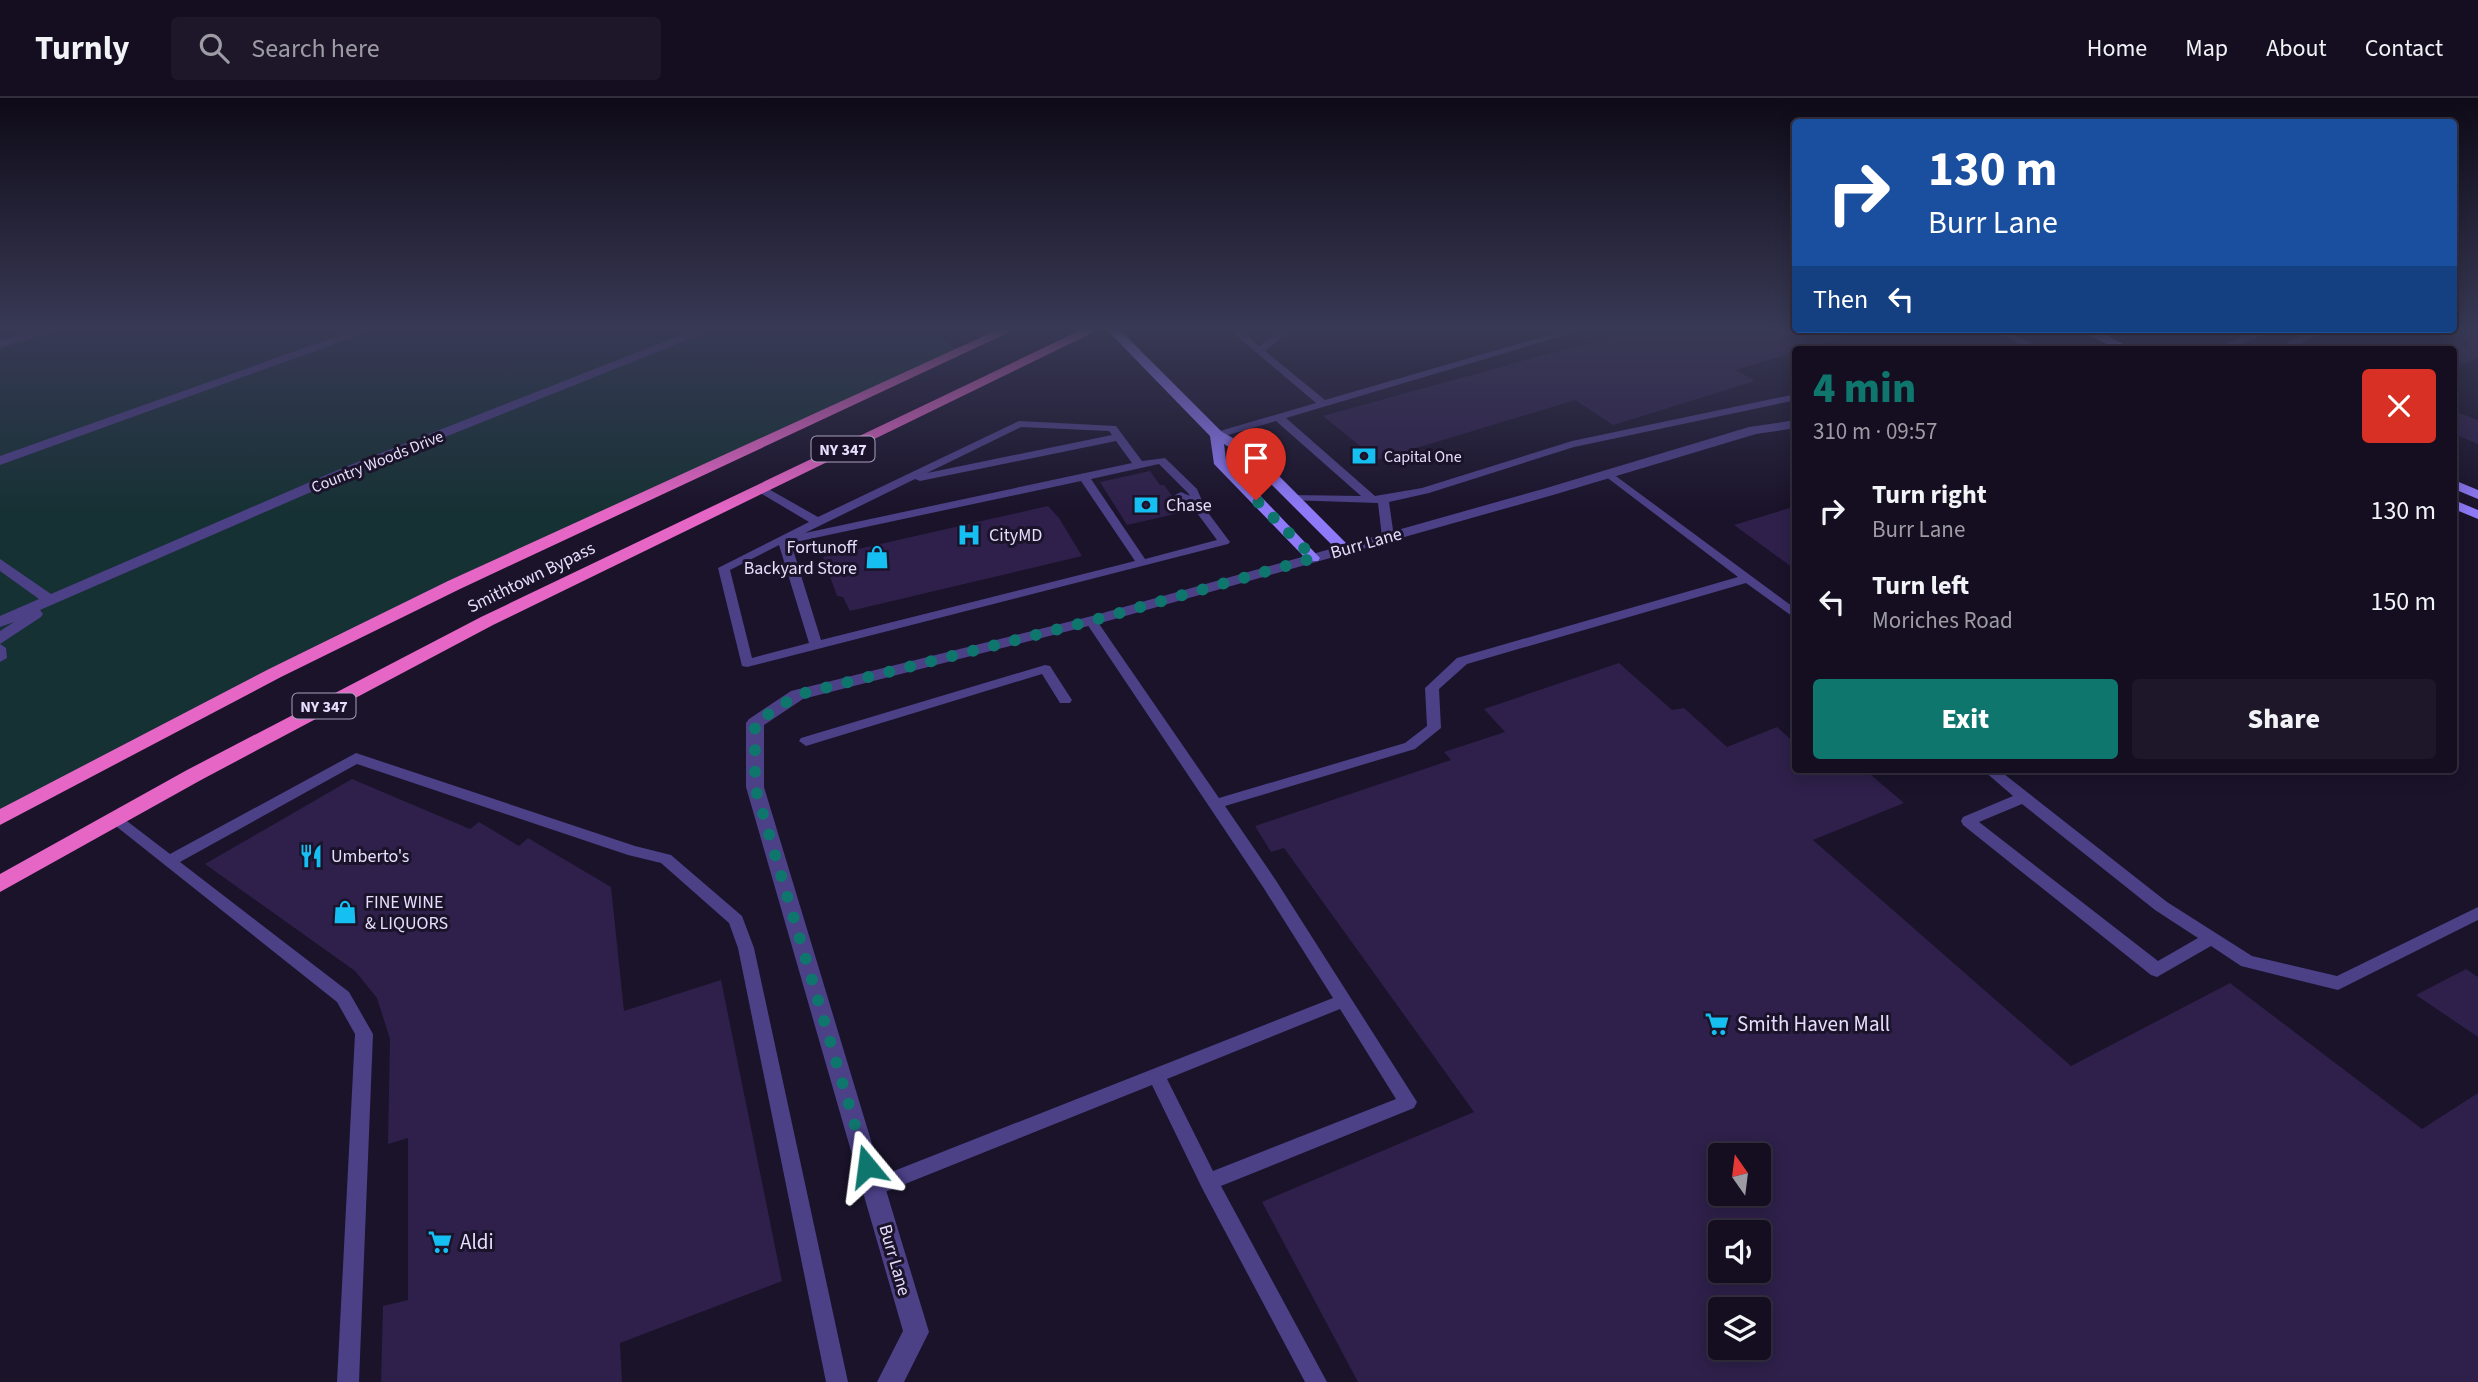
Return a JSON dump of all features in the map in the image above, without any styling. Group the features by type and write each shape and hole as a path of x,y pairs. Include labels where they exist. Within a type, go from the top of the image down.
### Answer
{"highway":[{"name":"Smithtown Bypass","path":"0,818 264,679 454,585 878,390"},
{"name":"Smithtown Bypass","path":"0,884 114,819 408,662 967,390"}],"main road":[{"path":"1172,390 1217,435 1246,451 1344,549"},
{"path":"1217,435 1219,461 1314,558"},
{"path":"2457,485 2478,495"},
{"path":"2457,505 2478,515"}],"street":[{"path":"0,461 199,390"},
{"name":"Country Woods Drive","path":"0,622 345,472 554,390"},
{"name":"Burr Lane","path":"890,1382 916,1332 755,787 755,723 797,695 1091,621 1609,474 1754,430 1792,425"},
{"path":"0,564 51,601"},
{"name":"Country Woods Drive","path":"0,639 51,601"}],"lane":[{"path":"1306,390 1323,404"},
{"path":"1217,435 1372,390"},
{"path":"1292,498 1377,500 1425,491 1572,444 1792,398"},
{"path":"1278,417 1377,500 1388,537"},
{"path":"1139,465 1112,428 1019,424 784,541 723,568 747,663 1224,542 1201,511 1181,495"},
{"path":"898,483 1118,437"},
{"path":"784,541 1161,460 1186,480 1195,492 1201,511"},
{"path":"1168,468 1172,483"},
{"path":"1609,474 1792,612"},
{"path":"1084,477 1142,563"},
{"path":"761,489 818,522"},
{"path":"784,541 816,646"},
{"path":"1215,804 1410,746 1434,728 1432,688 1462,661 1749,578"},
{"path":"1091,621 1269,883 1408,1102 1209,1182"},
{"path":"0,649 0,659"},
{"path":"806,741 1045,669 1065,701"},
{"path":"170,861 356,758 633,851 666,859 736,920 747,948 837,1382"},
{"path":"1994,773 2161,906 2247,961 2338,983 2478,913"},
{"path":"2024,797 1968,821 2157,970 2211,938"},
{"path":"114,819 343,997 364,1034 348,1382"},
{"path":"873,1188 1343,1001"},
{"path":"1156,1076 1209,1182 1316,1382"}],"green space":[{"path":"0,390 872,390 72,774 0,816"}],"building":[{"path":"1418,390 1726,390 1613,425 1575,400 1377,460 1323,416"},
{"path":"2457,412 2478,420 2478,444 2457,435"},
{"name":"Chase","path":"1150,471 1184,512 1127,525 1100,482"},
{"path":"1048,506 1059,518 1082,556 850,611 843,597 837,596 823,557"},
{"path":"1792,507 1792,567 1734,525"},
{"name":"Smith Haven Mall","path":"1619,663 1672,710 1684,708 1727,747 1777,727 1792,740 1792,773 1869,773 1904,803 1813,840 2071,1066 2230,983 2422,1129 2478,1093 2478,1382 1358,1382 1262,1202 1474,1112 1284,848 1271,852 1255,826 1451,760 1444,752 1505,732 1484,709"},
{"path":"352,779 470,829 479,822 519,846 528,838 611,887 624,1011 721,980 782,1281 620,1343 622,1382 381,1382 383,1306 408,1300 408,1138 388,1144 390,1039 377,998 355,971 205,864"},
{"path":"2466,969 2478,977 2478,1037 2416,995"}],"place":[{"name":"Capital One","path":"1364,456"},
{"name":"Chase","path":"1146,505"},
{"name":"CityMD","path":"969,535"},
{"name":"Fortunoff Backyard Store","path":"877,557"},
{"name":"Umberto's","path":"311,856"},
{"name":"FINE WINE & LIQUORS","path":"345,912"},
{"name":"Smith Haven Mall","path":"1717,1024"},
{"name":"Aldi","path":"440,1242"}],"route":[{"path":"867,1166 755,787 755,723 797,695 1091,621 1314,558 1256,500"}]}
